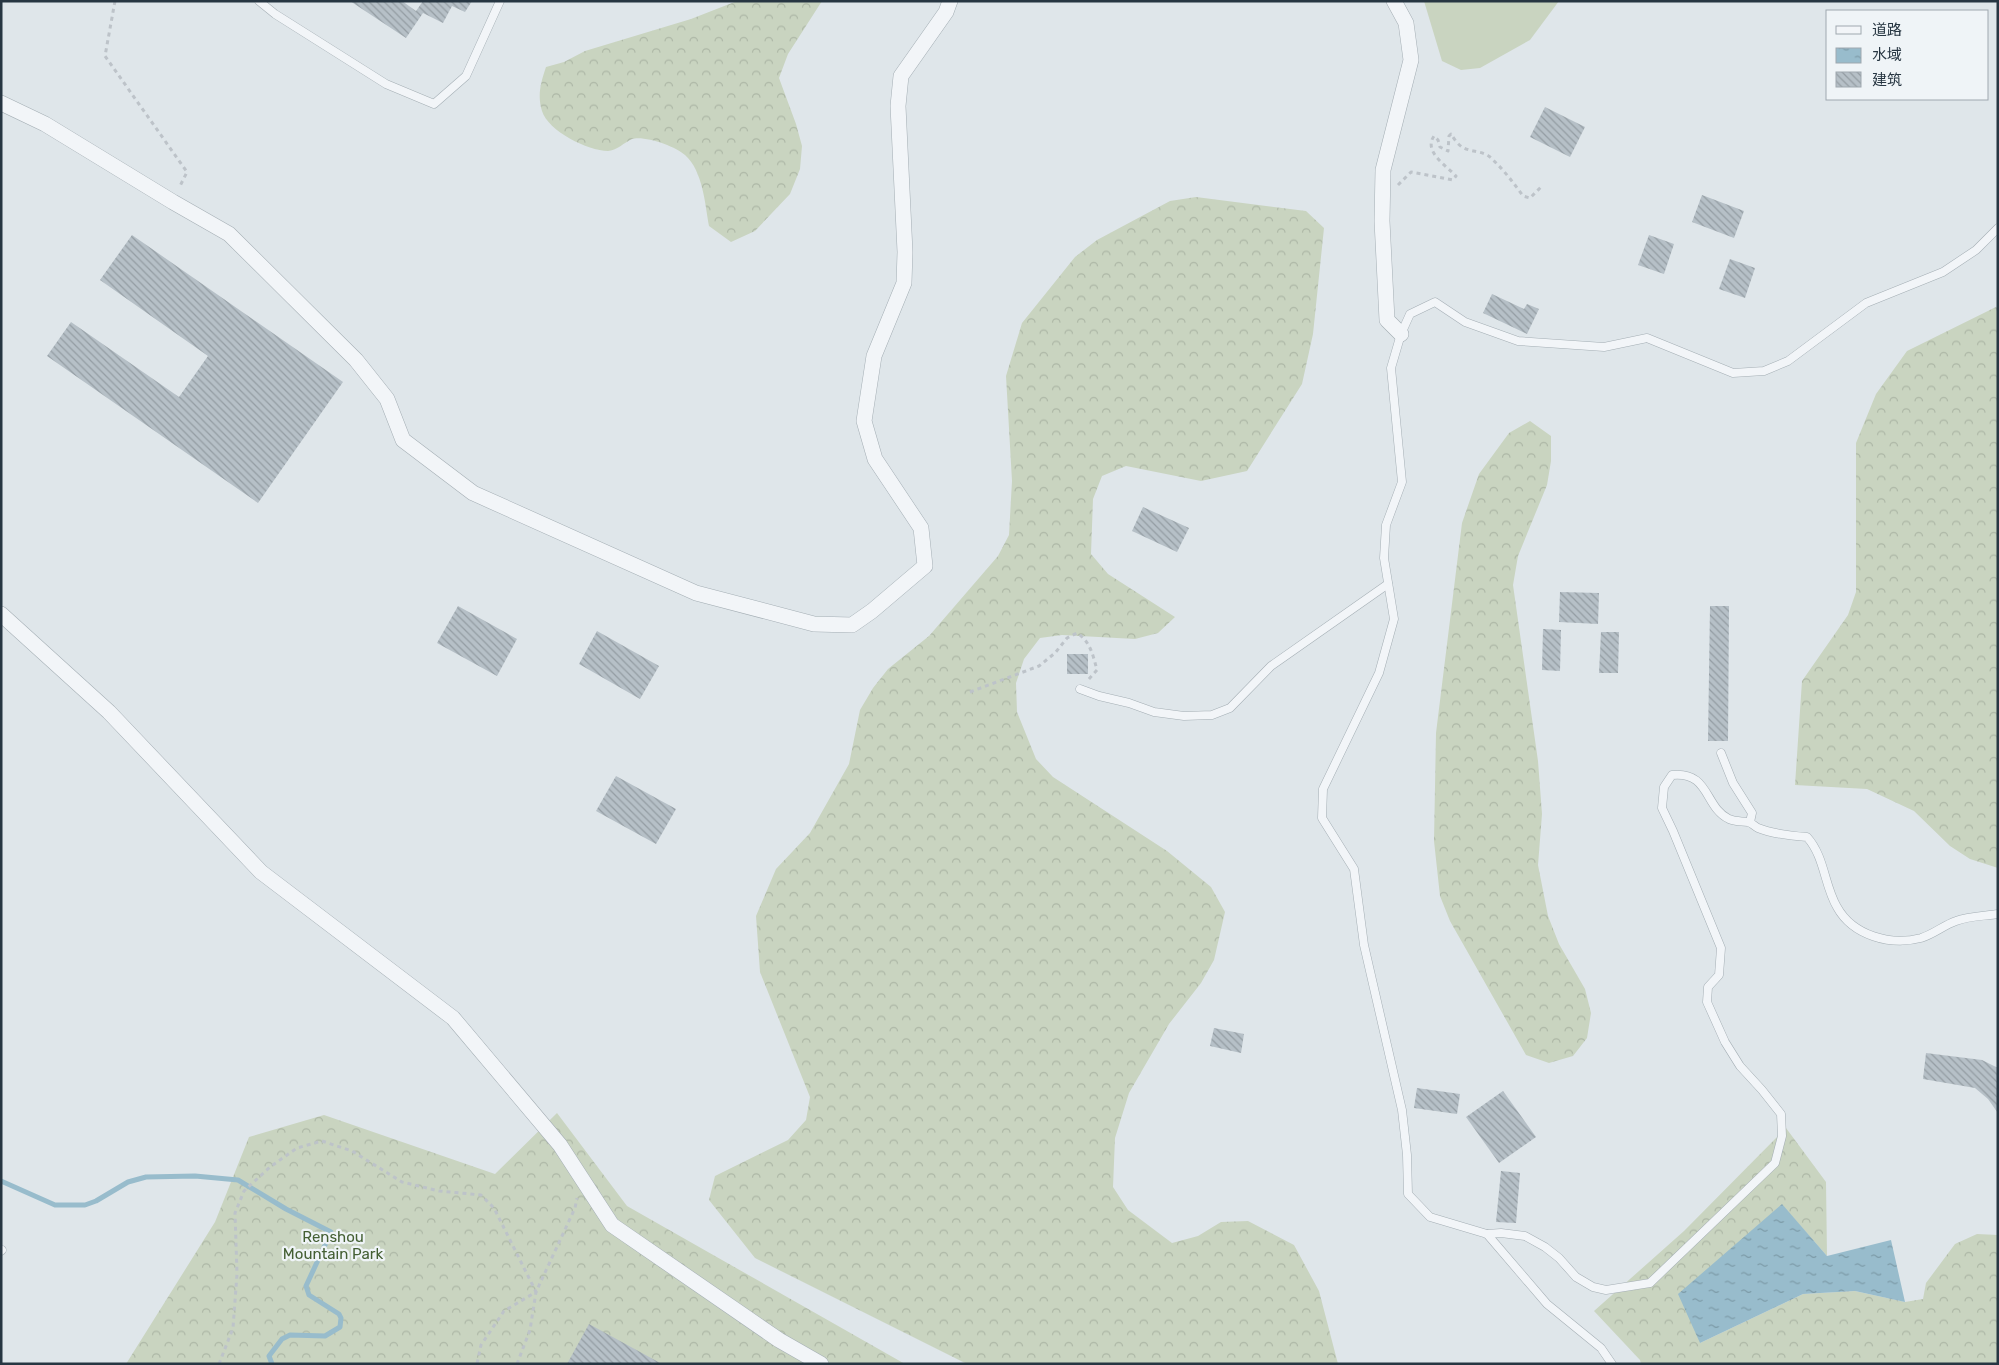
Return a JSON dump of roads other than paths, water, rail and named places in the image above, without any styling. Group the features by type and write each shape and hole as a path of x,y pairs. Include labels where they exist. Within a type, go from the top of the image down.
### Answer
{"street":[{"path":"1,102 44,124 229,234 356,360 387,399 403,440 473,493 696,593 814,624 852,626 925,566 921,528 875,459 864,421 874,356 904,283 905,252 898,106 901,76 946,12 950,1"},
{"path":"1394,1 1406,23 1411,60 1383,170 1382,199 1387,320 1401,334"},
{"path":"1,614 109,712 261,872 453,1018 560,1145 612,1225 779,1340 820,1364"}],"lane":[{"path":"259,1 275,14 386,84 434,104 466,76 500,1"},
{"path":"1998,228 1976,250 1943,272 1866,303 1788,361 1764,371 1733,372 1647,338 1604,347 1518,341 1465,322 1435,302 1410,314 1401,334 1391,368 1402,482 1386,525 1384,558 1394,619 1379,673 1323,789 1322,818 1354,869 1364,945 1402,1110 1407,1155 1408,1194 1430,1218 1487,1234 1501,1233 1525,1236 1545,1246 1576,1277 1592,1287 1606,1290 1650,1283 1775,1163 1782,1136 1781,1114 1740,1066 1725,1042 1707,1002 1708,987 1719,975 1721,948 1662,808 1664,787 1672,775 1684,774 1702,786 1721,814 1740,822 1750,822 1757,828 1807,837 1819,853 1825,878 1838,909 1853,927 1871,936 1892,940 1922,938 1957,920 1998,914"},
{"path":"1080,689 1154,712 1184,716 1212,715 1230,708 1271,666 1388,584"},
{"path":"1721,753 1733,783 1752,813 1750,822"},
{"path":"1487,1234 1546,1304 1602,1348 1612,1364"}],"water":[{"path":"1782,1204 1827,1256 1891,1240 1905,1302 1855,1291 1803,1294 1700,1343 1678,1294"}],"waterway":[{"path":"1,1181 55,1205 85,1205 96,1201 128,1182 146,1177 195,1176 238,1180 286,1209 331,1232 306,1286 309,1295 339,1314 341,1318 340,1327 325,1336 290,1335 282,1339 269,1356 272,1364"}],"park label":[{"name":"Renshou Mountain Park","path":"333,1246"}]}
